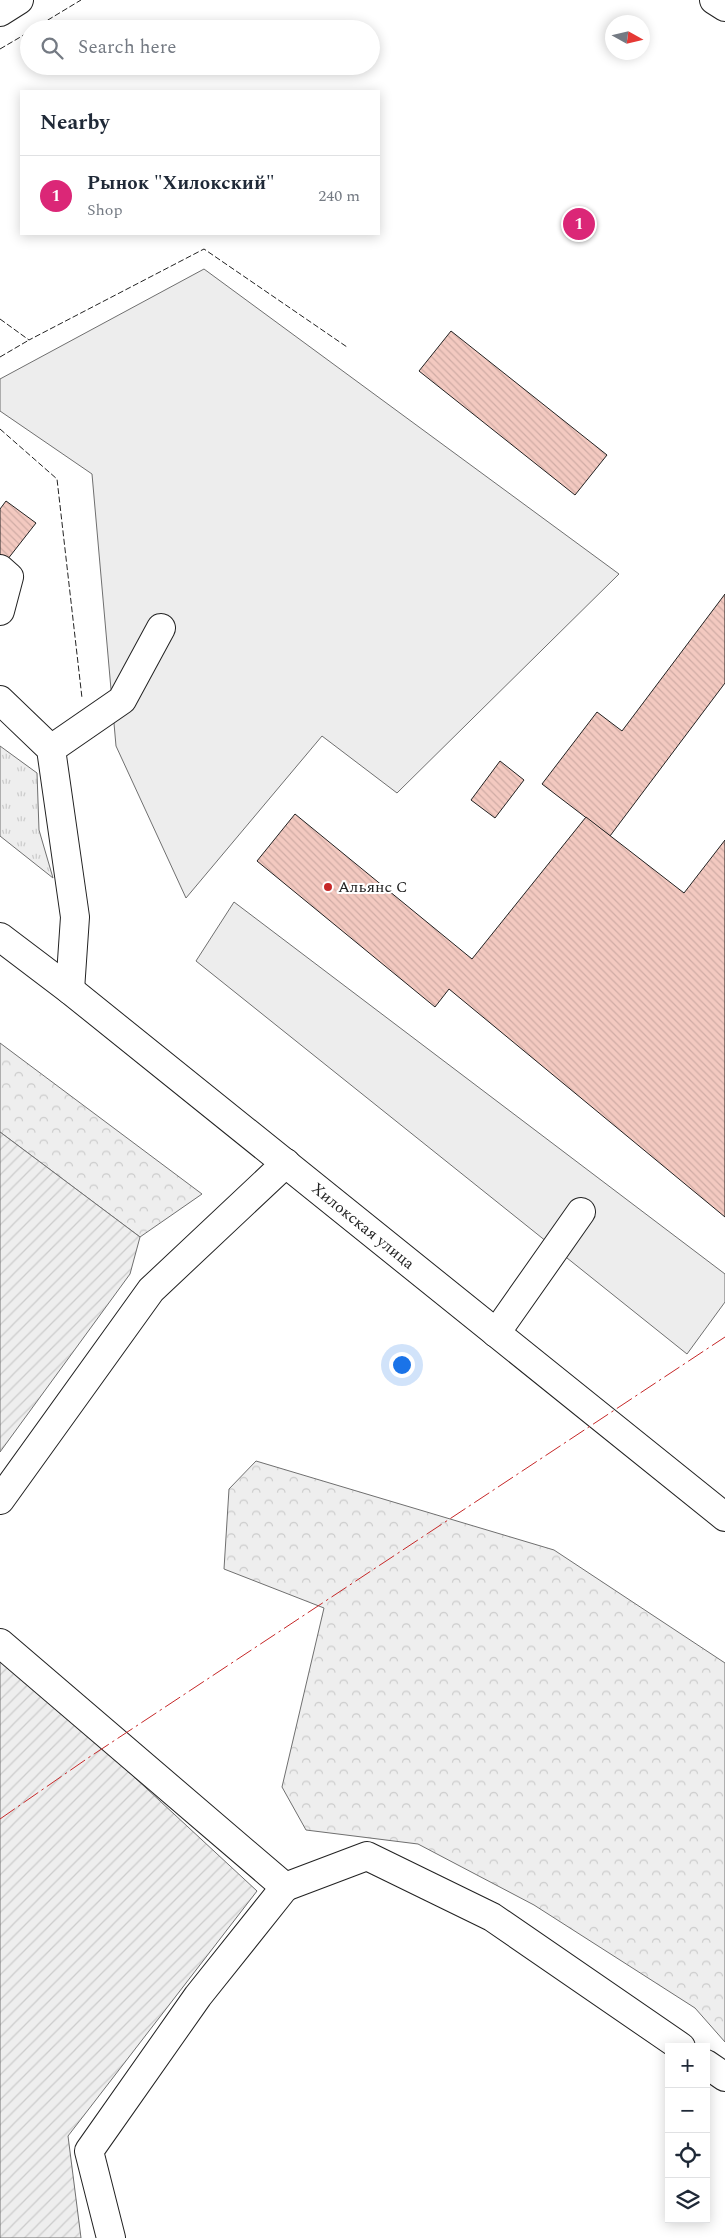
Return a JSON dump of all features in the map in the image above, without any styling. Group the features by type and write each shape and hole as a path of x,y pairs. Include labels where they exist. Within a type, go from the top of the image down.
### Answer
{"main road":[{"path":"714,0 725,7"},
{"path":"0,569 9,577 0,611"},
{"path":"51,749 122,700 161,628"},
{"path":"0,700 51,749 75,917 70,990"},
{"name":"Хилокская улица","path":"0,937 70,990 725,1517"},
{"path":"0,1500 152,1290 286,1163"},
{"path":"496,1333 581,1212"},
{"path":"0,1643 285,1887"},
{"path":"111,2238 89,2151 198,1996 285,1887 367,1856 492,1918 675,2043"},
{"path":"710,2067 725,2077"}],"green space":[{"path":"0,746 37,773 39,830 53,878 0,836"},
{"path":"0,1043 202,1194 140,1237 0,1132"},
{"path":"0,1132 140,1237 130,1274 0,1452"},
{"path":"256,1461 554,1550 725,1663 725,2042 695,2008 534,1905 418,1844 306,1830 282,1787 324,1608 224,1569 229,1489"},
{"path":"0,1639 21,1672 257,1891 68,2136 81,2238 0,2238"}],"shaded area":[{"path":"204,269 619,574 397,793 322,736 186,898 116,746 92,474 0,411 0,379"},
{"path":"234,902 725,1274 725,1302 687,1354 196,961"}],"building":[{"path":"451,331 607,455 575,495 419,371"},
{"path":"6,501 36,523 0,569 0,509"},
{"path":"725,594 725,683 610,836 542,784 597,712 622,731"},
{"path":"500,761 524,780 495,818 471,800"},
{"path":"295,814 472,959 586,817 684,893 725,840 725,1217 449,989 435,1007 257,861"}],"fence":[{"path":"48,20 81,0"},
{"path":"0,49 20,37"},
{"path":"0,319 29,340 204,249 347,347"},
{"path":"0,357 29,340"},
{"path":"0,429 57,479 82,698"}],"power":[{"path":"0,1819 88,1758 725,1337"}],"place":[{"name":"Рынок \"Хилокский\"","path":"579,224"},
{"name":"Альянс С","path":"328,887"}]}
